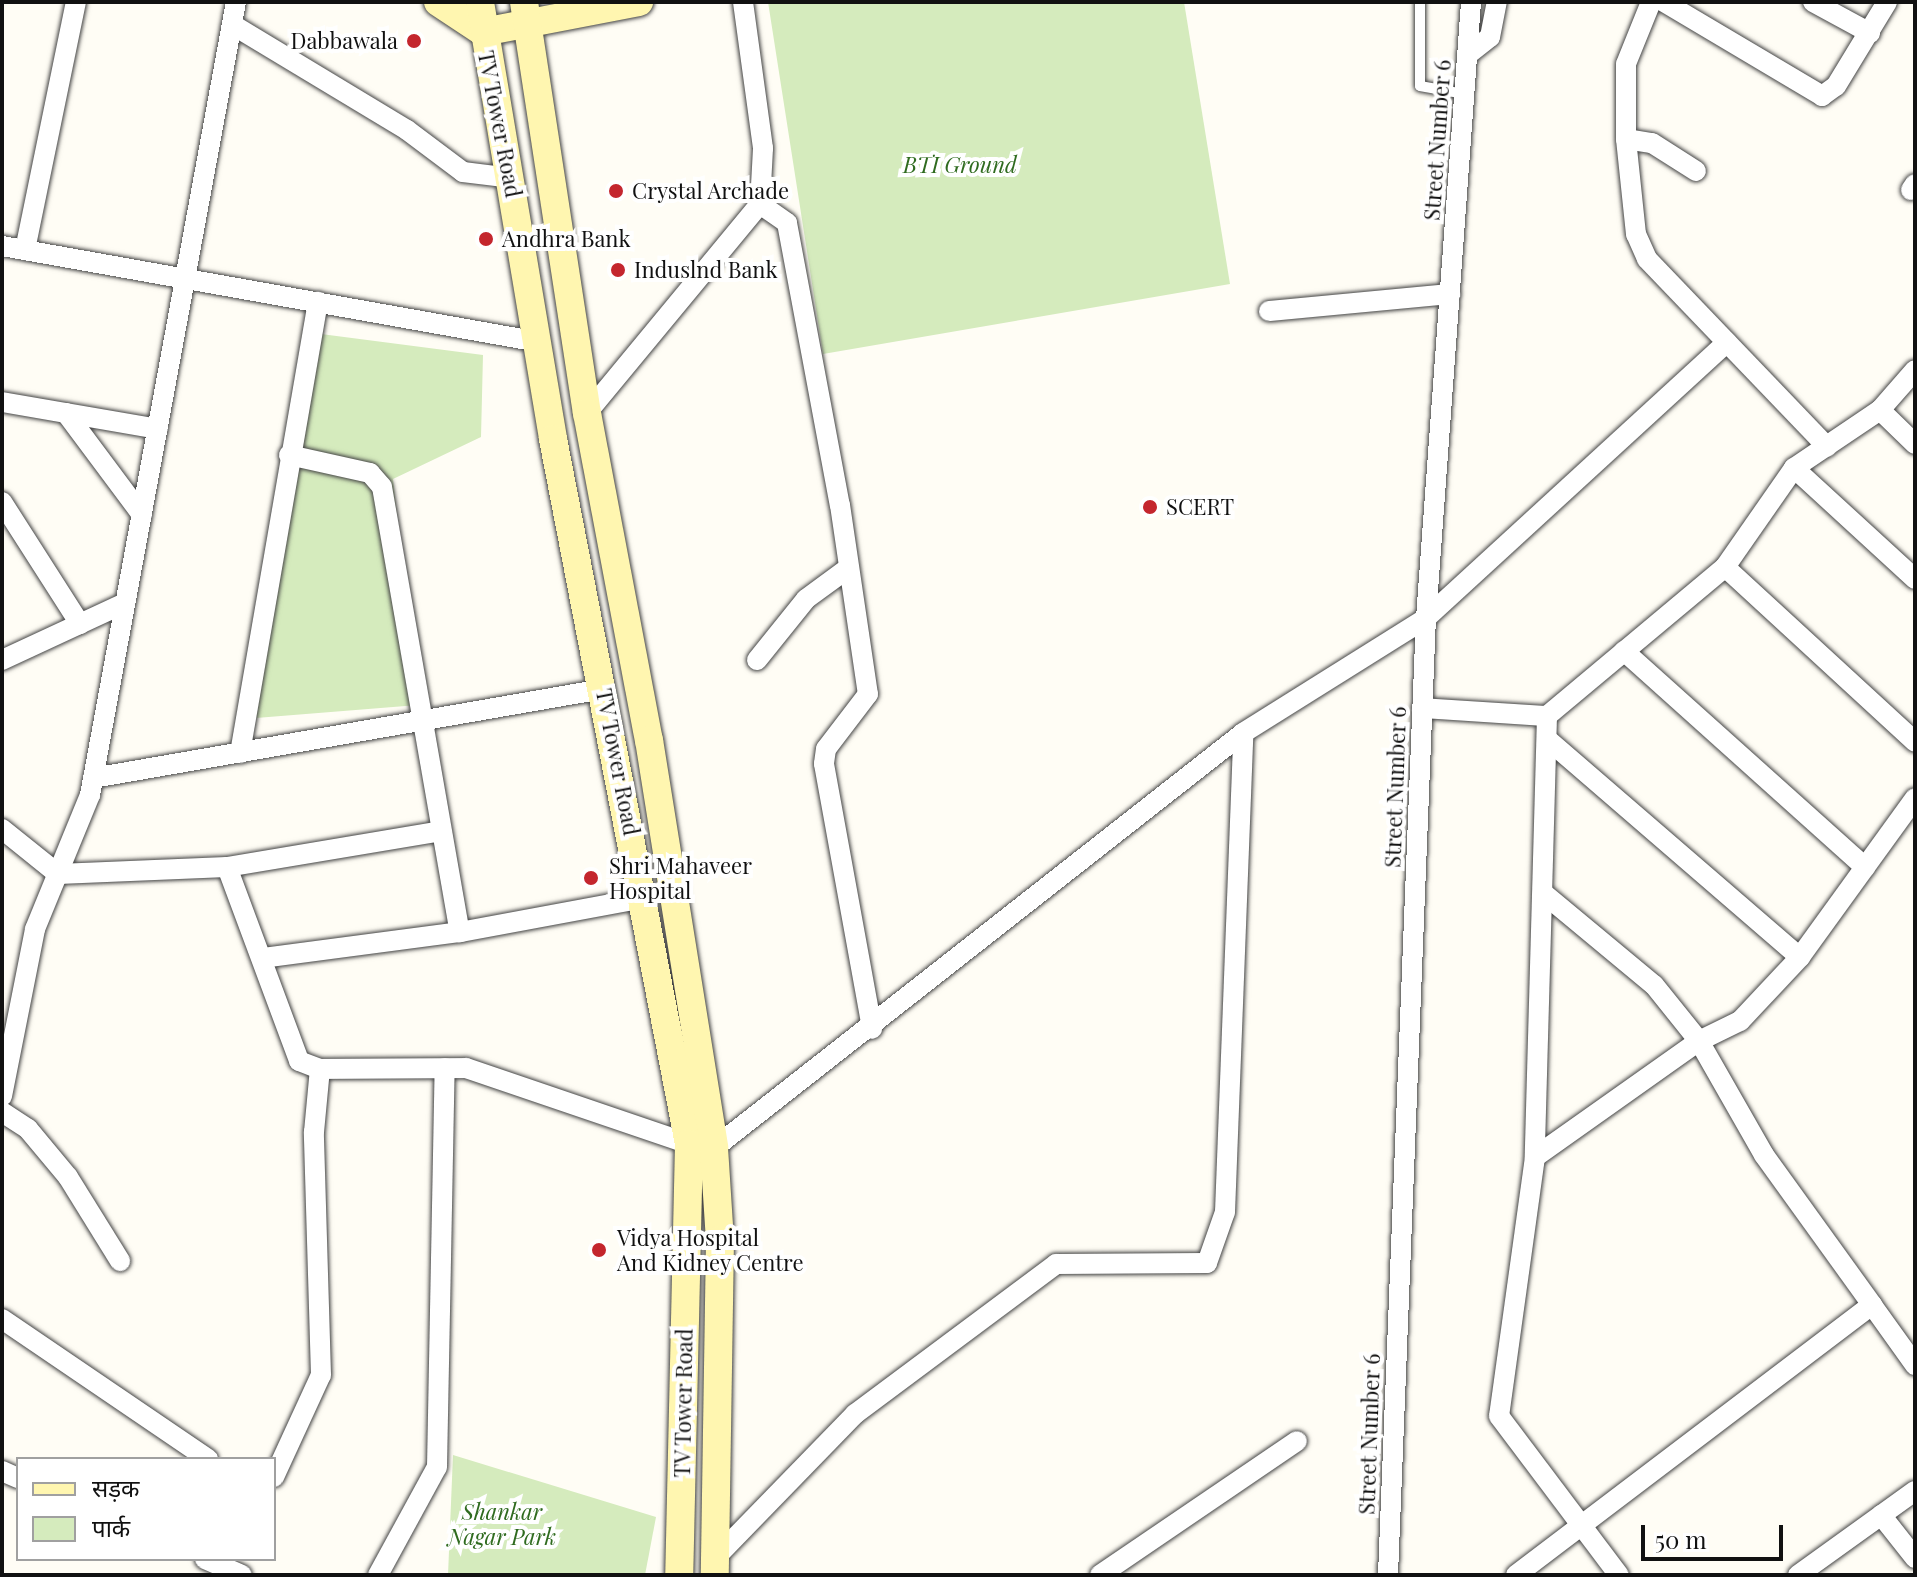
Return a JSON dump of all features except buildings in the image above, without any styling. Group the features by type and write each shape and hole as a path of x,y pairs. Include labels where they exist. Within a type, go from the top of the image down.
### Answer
{"main road":[{"path":"438,2 483,32 524,13 639,2"},
{"name":"TV Tower Road","path":"480,2 603,689 644,898 702,1146 720,1240 716,1565"},
{"name":"TV Tower Road","path":"524,13 587,413 649,740 702,1146 679,1575"}],"street":[{"path":"25,250 76,2"},
{"path":"2,1096 8,1035 35,929 93,778 236,2"},
{"path":"587,413 760,204 763,148 743,2"},
{"name":"Street Number 6","path":"1388,1575 1426,618 1471,2"},
{"path":"1467,55 1490,37 1497,2"},
{"path":"1651,2 1626,64 1626,139 1636,234 1647,259 1827,447"},
{"path":"1664,2 1822,96 1836,86 1887,2"},
{"path":"1813,2 1870,33"},
{"path":"233,25 407,130 463,172 511,178"},
{"path":"1626,139 1652,143 1696,171"},
{"path":"760,204 787,223 840,505 847,569 868,694 826,749 824,764 872,1029"},
{"path":"2,246 539,342"},
{"path":"1269,311 1450,294"},
{"path":"240,753 289,455 318,302"},
{"path":"227,867 299,1061 320,1069 466,1068 702,1146 872,1029 1243,733 1426,618 1727,342"},
{"path":"1422,708 1547,716 1725,567 1794,468 1880,410 1915,370"},
{"path":"2,402 158,429"},
{"path":"1880,410 1915,444"},
{"path":"66,413 142,515"},
{"path":"289,455 370,473 382,487 420,721 460,932"},
{"path":"1794,468 1915,579"},
{"path":"2,502 80,624"},
{"path":"1725,567 1915,742"},
{"path":"757,660 806,599 847,569"},
{"path":"2,660 125,603"},
{"path":"1624,651 1865,867"},
{"path":"93,778 603,689"},
{"path":"1547,716 1535,1157 1499,1416 1619,1575"},
{"path":"716,1565 855,1414 1056,1264 1207,1263 1225,1212 1243,733"},
{"path":"1547,739 1800,957"},
{"path":"1535,1157 1699,1041 1740,1021 1800,957 1915,798"},
{"path":"2,829 58,874 227,867 441,831"},
{"path":"1543,893 1654,985 1699,1041 1764,1155 1915,1365"},
{"path":"262,958 460,932 644,898"},
{"path":"378,1575 437,1467 445,1068"},
{"path":"276,1473 321,1375 314,1132 320,1069"},
{"path":"2,1112 28,1129 68,1177 120,1261"},
{"path":"1516,1575 1872,1305"},
{"path":"2,1319 205,1457"},
{"path":"1100,1575 1297,1441"},
{"path":"1798,1575 1915,1491"},
{"path":"1881,1515 1915,1558"},
{"path":"210,1561 235,1570"}],"lane":[{"path":"1420,2 1420,86 1465,94"}],"green space":[{"name":"BTI Ground","path":"768,2 1184,2 1230,284 823,354"},
{"path":"321,334 483,355 481,437 393,479 418,705 256,718"},
{"name":"Shankar Nagar Park","path":"453,1455 656,1517 645,1575 448,1575"}],"place":[{"name":"Dabbawala","path":"414,41"},
{"name":"Crystal Archade","path":"616,191"},
{"name":"Andhra Bank","path":"486,239"},
{"name":"Induslnd Bank","path":"618,270"},
{"name":"SCERT","path":"1150,507"},
{"name":"Shri Mahaveer Hospital","path":"591,878"},
{"name":"Vidya Hospital And Kidney Centre","path":"599,1250"}]}
